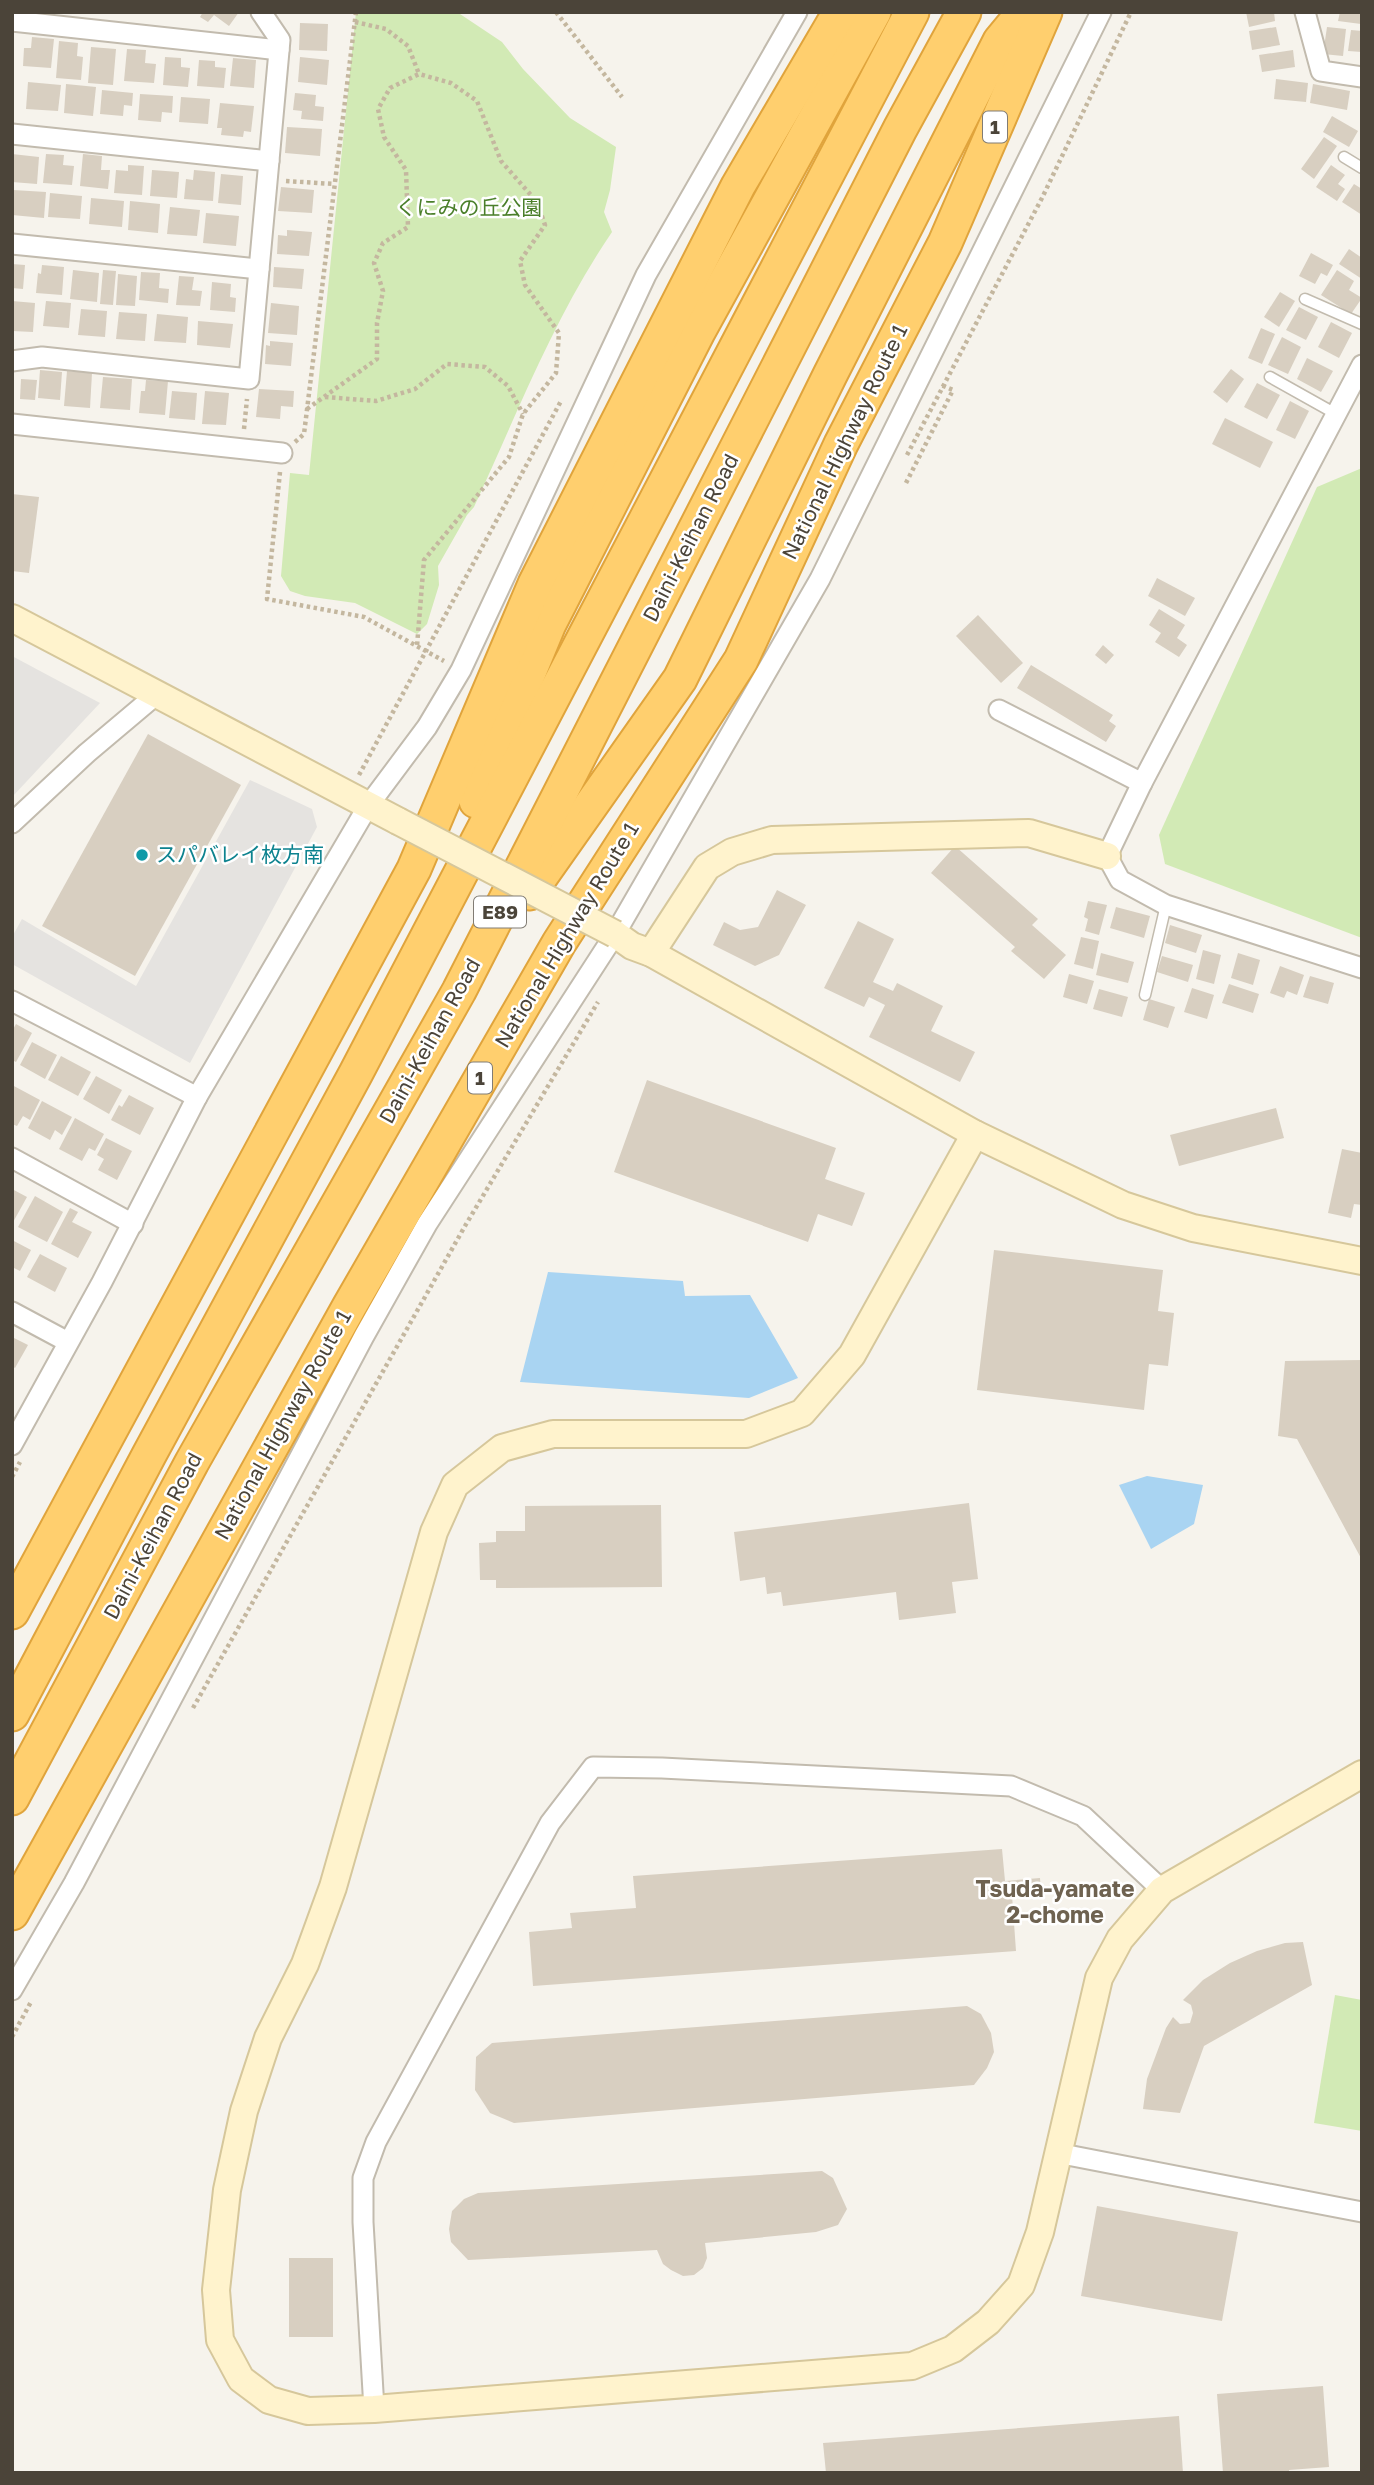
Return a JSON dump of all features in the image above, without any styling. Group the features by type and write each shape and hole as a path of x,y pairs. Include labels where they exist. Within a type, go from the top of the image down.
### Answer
{"highway":[{"path":"12,1612 414,869 535,584 738,186 840,12"},
{"path":"393,1001 550,624 698,332 874,12"},
{"name":"Daini-Keihan Road","path":"12,1714 393,1001 912,12"},
{"name":"Daini-Keihan Road","path":"12,1798 192,1462 459,991 900,129 964,12"},
{"path":"459,991 680,679 830,375 1000,41 1024,12"},
{"name":"National Highway Route 1","path":"12,1913 349,1307 545,966 741,660 841,444 945,243 1045,12"}],"street":[{"path":"12,361 42,357 249,379 280,40 261,12"},
{"path":"12,1445 133,1224 197,1097 368,806 427,727 461,670 646,275 797,12"},
{"path":"12,1990 74,1883 376,1313 428,1224 615,934 820,579 1101,12"},
{"path":"1305,12 1321,71 1362,77"},
{"path":"12,21 279,50"},
{"path":"12,134 268,171"},
{"path":"12,244 259,269"},
{"path":"1107,856 1142,783 1362,365"},
{"path":"12,424 282,453"},
{"path":"12,618 615,934 632,946 651,953 975,1134 1123,1205 1193,1228 1362,1261"},
{"path":"12,823 87,753 157,694"},
{"path":"999,710 1142,783"},
{"path":"651,953 707,867 732,852 772,840 1029,833 1107,856 1120,880 1166,905 1362,968"},
{"path":"12,1001 197,1097"},
{"path":"975,1134 852,1355 802,1413 746,1434 553,1434 502,1448 455,1485 433,1532 333,1887 305,1964 268,2038 244,2111 227,2190 216,2290 220,2340 241,2379 269,2400 309,2411 374,2409 912,2367 953,2349 988,2322 1021,2285 1040,2232 1099,1978 1120,1939 1163,1891 1362,1774"},
{"path":"12,1158 133,1224"},
{"path":"12,1312 68,1342"},
{"path":"374,2409 363,2178 376,2142 550,1823 593,1767 662,1768 1011,1786 1083,1816 1163,1891"},
{"path":"1057,2152 1362,2212"}],"lane":[{"path":"1344,157 1362,168"},
{"path":"1305,299 1362,324"},
{"path":"1270,377 1336,414"},
{"path":"1145,995 1166,905"}],"path":[{"path":"356,12 304,434 282,453 267,599 364,617 461,670"},
{"path":"556,12 622,97"},
{"path":"355,22 386,29 408,46 419,74"},
{"path":"307,409 377,359 377,323 383,291 374,262 383,243 408,227 406,170 384,137 378,109 390,88 419,74 451,83 477,101 501,161 537,202 545,225 520,261 525,285 559,333 556,373 523,414 509,457 424,560 417,646"},
{"path":"268,171 334,184"},
{"path":"324,397 376,401 415,389 447,364 485,367 508,386 523,414"},
{"path":"906,483 953,390 922,373"},
{"path":"244,431 249,379"}],"green space":[{"name":"くにみの丘公園","path":"356,12 457,12 502,42 523,69 570,118 616,147 604,212 612,232 591,264 554,332 474,507 438,566 439,585 427,624 417,634 355,603 305,596 290,591 281,576 290,473 309,475"},
{"path":"1362,468 1362,938 1165,864 1159,835 1317,487"},
{"path":"1335,1995 1362,2000 1362,2131 1314,2123"}],"shaded area":[{"path":"12,656 100,703 12,797"},
{"name":"スパバレイ枚方南","path":"250,780 312,809 317,827 190,1063 12,964 12,937 22,919 136,986"}],"water":[{"path":"548,1272 683,1281 685,1296 750,1295 798,1378 749,1398 520,1382"},
{"path":"1147,1476 1203,1485 1194,1524 1151,1549 1119,1485"}],"building":[{"path":"203,12 239,12 229,26 214,15 208,22 200,17"},
{"path":"1246,12 1274,12 1275,21 1249,27"},
{"path":"1340,12 1362,12 1361,24 1338,21"},
{"path":"300,23 328,24 327,51 299,50"},
{"path":"1276,27 1280,45 1252,50 1249,31"},
{"path":"1327,27 1346,29 1343,56 1323,54"},
{"path":"1351,30 1362,31 1362,52 1348,51"},
{"path":"32,37 54,39 51,68 23,66 24,48 31,48"},
{"path":"59,41 78,43 77,56 83,57 81,80 56,78"},
{"path":"91,47 116,49 113,85 88,83"},
{"path":"127,49 146,50 145,63 156,64 154,83 124,81"},
{"path":"1293,50 1295,67 1262,72 1259,55"},
{"path":"165,57 181,58 181,67 190,68 188,87 163,85"},
{"path":"300,57 329,60 327,85 298,82"},
{"path":"233,58 256,60 254,88 230,86"},
{"path":"199,60 215,61 215,67 226,68 224,88 197,86"},
{"path":"1276,79 1308,83 1306,102 1274,99"},
{"path":"28,82 61,85 58,111 26,109"},
{"path":"66,84 96,87 93,116 64,113"},
{"path":"1313,84 1350,91 1347,110 1310,103"},
{"path":"102,90 133,93 132,106 124,105 123,116 100,114"},
{"path":"295,93 316,95 315,106 324,107 323,121 301,119 302,111 293,110"},
{"path":"140,94 173,96 172,113 162,112 161,122 138,120"},
{"path":"181,97 210,99 208,124 179,122"},
{"path":"220,103 254,106 251,132 244,131 243,137 221,135 222,128 217,128"},
{"path":"1332,116 1358,131 1349,147 1323,132"},
{"path":"287,127 322,129 320,156 285,153"},
{"path":"1324,137 1337,146 1314,179 1301,169"},
{"path":"12,154 39,157 37,184 12,182"},
{"path":"46,154 64,155 63,165 74,166 72,185 43,183"},
{"path":"83,154 102,156 101,170 110,170 108,189 80,186"},
{"path":"128,165 144,166 142,195 114,193 116,170 128,171"},
{"path":"1331,165 1345,175 1338,184 1345,189 1337,201 1316,187"},
{"path":"152,170 179,172 177,198 150,196"},
{"path":"194,170 215,172 213,201 184,199 186,179 193,180"},
{"path":"221,174 243,176 241,205 218,203"},
{"path":"1354,184 1362,189 1362,215 1342,202"},
{"path":"281,187 314,190 312,213 278,211"},
{"path":"13,190 46,192 44,218 12,215"},
{"path":"50,193 82,196 80,219 48,217"},
{"path":"91,198 124,201 122,227 89,224"},
{"path":"130,201 160,204 158,233 128,230"},
{"path":"170,207 200,210 197,236 167,234"},
{"path":"206,213 239,216 236,246 203,243"},
{"path":"287,230 312,232 309,256 277,254 278,235 287,236"},
{"path":"1349,249 1362,258 1362,279 1339,264"},
{"path":"1311,253 1333,265 1327,276 1321,273 1315,284 1299,276"},
{"path":"12,264 25,265 23,289 12,288"},
{"path":"42,265 64,267 62,295 36,293 38,273 41,274"},
{"path":"274,267 304,269 302,289 273,287"},
{"path":"73,270 99,273 97,302 70,299"},
{"path":"103,270 116,271 113,305 100,304"},
{"path":"1337,270 1354,281 1349,290 1362,298 1351,314 1321,295"},
{"path":"141,272 160,273 159,288 169,289 168,303 139,300"},
{"path":"118,274 137,276 135,306 116,305"},
{"path":"179,276 194,277 192,290 202,291 200,306 176,305"},
{"path":"212,282 231,284 230,297 236,298 235,312 210,310"},
{"path":"1280,292 1295,301 1279,327 1264,317"},
{"path":"12,301 35,303 33,332 12,331"},
{"path":"46,301 71,303 69,328 43,326"},
{"path":"271,303 299,306 297,335 268,333"},
{"path":"1299,307 1318,317 1306,340 1286,330"},
{"path":"81,309 107,311 105,337 78,335"},
{"path":"119,312 147,314 145,341 116,339"},
{"path":"157,314 188,317 186,343 154,341"},
{"path":"198,321 233,324 230,348 197,345"},
{"path":"1331,322 1352,333 1339,358 1318,347"},
{"path":"1261,328 1275,334 1262,364 1248,358"},
{"path":"1282,337 1301,347 1288,374 1268,365"},
{"path":"270,341 293,343 291,366 265,364 266,345 270,346"},
{"path":"1307,358 1333,371 1321,392 1297,379"},
{"path":"1231,369 1244,379 1227,403 1213,392"},
{"path":"40,370 62,372 60,400 38,398"},
{"path":"67,371 92,373 90,408 64,406"},
{"path":"103,377 132,379 130,410 100,408"},
{"path":"21,379 37,380 35,400 20,399"},
{"path":"146,380 168,381 165,415 139,413 141,391 145,391"},
{"path":"1257,383 1280,395 1267,419 1244,407"},
{"path":"259,389 294,391 293,407 281,406 280,419 256,417"},
{"path":"172,391 197,393 195,420 169,418"},
{"path":"205,391 229,393 226,425 202,424"},
{"path":"1290,401 1309,411 1295,439 1276,430"},
{"path":"1225,418 1273,442 1260,468 1212,444"},
{"path":"12,494 39,497 29,573 12,571"},
{"path":"1157,578 1195,598 1185,616 1148,596"},
{"path":"1159,609 1185,625 1177,638 1187,645 1179,657 1155,642 1161,633 1149,625"},
{"path":"978,615 1023,663 1001,683 956,636"},
{"path":"1103,645 1114,655 1106,664 1095,655"},
{"path":"1031,665 1113,715 1109,721 1116,726 1106,742 1017,688"},
{"name":"スパバレイ枚方南","path":"148,734 241,785 135,976 42,926"},
{"path":"955,846 1038,919 1032,925 1066,955 1044,979 1011,951 1015,947 931,873"},
{"path":"777,890 806,905 779,955 755,966 713,945 724,922 740,930 758,927"},
{"path":"1088,901 1107,905 1099,935 1085,931 1088,919 1084,917"},
{"path":"1116,907 1150,916 1144,938 1110,928"},
{"path":"858,921 894,939 873,982 893,991 897,983 943,1006 931,1031 975,1052 960,1082 869,1037 885,1005 869,997 864,1007 824,988"},
{"path":"1170,925 1202,935 1196,953 1165,943"},
{"path":"1081,937 1099,941 1093,969 1074,964"},
{"path":"1203,950 1221,955 1214,984 1196,979"},
{"path":"1101,953 1134,962 1128,983 1096,975"},
{"path":"1238,953 1260,960 1253,985 1231,978"},
{"path":"1162,956 1193,965 1188,982 1157,972"},
{"path":"1280,966 1304,975 1297,995 1287,991 1284,998 1270,993"},
{"path":"1069,974 1094,981 1087,1004 1063,997"},
{"path":"1310,976 1334,983 1328,1004 1303,997"},
{"path":"1229,984 1259,994 1253,1013 1222,1003"},
{"path":"1192,988 1214,995 1207,1019 1184,1012"},
{"path":"1099,989 1128,997 1122,1017 1093,1009"},
{"path":"1149,999 1175,1007 1168,1028 1143,1020"},
{"path":"16,1024 32,1033 16,1062 12,1060 12,1031"},
{"path":"32,1042 57,1055 45,1079 20,1065"},
{"path":"61,1056 91,1072 78,1096 48,1080"},
{"path":"96,1076 122,1090 109,1114 83,1099"},
{"path":"647,1080 836,1148 825,1179 865,1193 852,1226 818,1214 808,1242 614,1172"},
{"path":"12,1085 40,1100 30,1120 23,1116 17,1126 12,1124"},
{"path":"129,1095 154,1108 140,1135 111,1120 119,1105 122,1107"},
{"path":"42,1101 72,1117 62,1135 55,1130 50,1140 28,1128"},
{"path":"1276,1108 1284,1138 1179,1166 1170,1135"},
{"path":"75,1118 104,1134 95,1151 89,1148 82,1161 59,1149"},
{"path":"106,1138 132,1151 117,1180 98,1170 104,1159 97,1155"},
{"path":"1342,1149 1362,1153 1362,1205 1354,1204 1351,1218 1328,1213"},
{"path":"12,1189 27,1197 12,1224"},
{"path":"35,1196 63,1212 47,1242 18,1227"},
{"path":"70,1208 78,1212 72,1222 92,1232 78,1258 51,1244"},
{"path":"12,1240 31,1250 20,1271 12,1267"},
{"path":"994,1250 1163,1270 1158,1311 1174,1313 1168,1366 1149,1364 1144,1410 977,1390"},
{"path":"40,1254 67,1268 55,1292 27,1277"},
{"path":"12,1337 28,1345 15,1368 12,1366"},
{"path":"1362,1360 1362,1560 1297,1439 1278,1436 1285,1361"},
{"path":"969,1503 978,1579 952,1582 956,1613 899,1620 896,1592 783,1606 781,1592 767,1594 765,1577 740,1581 734,1532"},
{"path":"661,1505 662,1587 496,1588 496,1580 480,1580 479,1543 496,1542 496,1531 525,1531 525,1506"},
{"path":"1002,1849 1005,1881 1040,1878 1041,1893 1012,1895 1016,1951 533,1986 529,1932 572,1928 570,1913 636,1908 633,1876"},
{"path":"1303,1942 1312,1985 1204,2046 1180,2113 1143,2109 1147,2079 1166,2028 1173,2017 1180,2024 1190,2023 1193,2013 1191,2005 1183,2000 1203,1980 1230,1963 1257,1951 1285,1943"},
{"path":"967,2006 981,2014 991,2033 994,2052 987,2068 974,2085 514,2123 490,2113 475,2090 476,2057 492,2043"},
{"path":"822,2171 833,2178 847,2209 838,2225 816,2232 705,2243 707,2258 703,2268 694,2275 683,2276 671,2270 663,2264 657,2250 468,2260 451,2242 449,2229 452,2211 464,2199 478,2193"},
{"path":"1097,2206 1238,2232 1222,2321 1081,2296"},
{"path":"289,2258 333,2258 333,2337 289,2337"},
{"path":"1323,2386 1329,2467 1289,2470 1289,2473 1223,2473 1217,2394"},
{"path":"1179,2416 1183,2473 826,2473 823,2443"}],"place":[{"name":"スパバレイ枚方南","path":"142,855"}],"district":[{"name":"Tsuda-yamate 2-chome","path":"1055,1902"}]}
